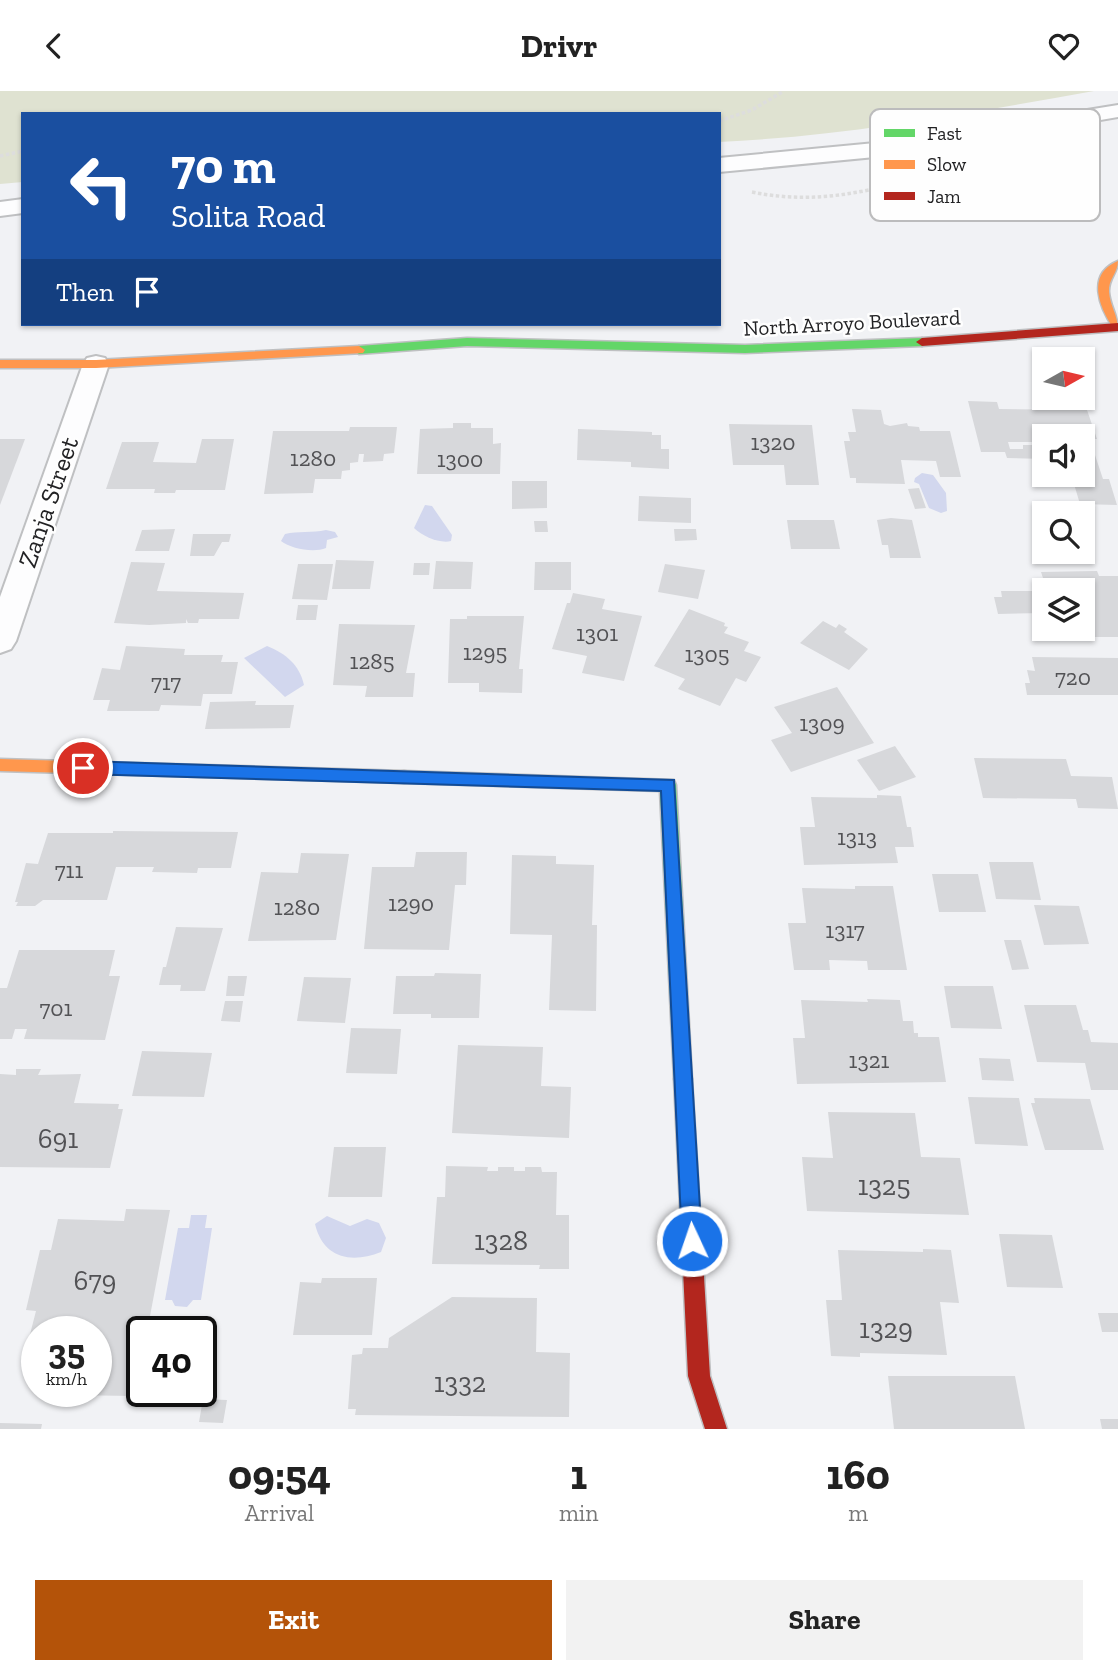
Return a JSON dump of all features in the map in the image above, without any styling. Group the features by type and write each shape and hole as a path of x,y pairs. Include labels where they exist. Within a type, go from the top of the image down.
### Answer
{"street":[{"path":"1100,114 1118,111"},
{"path":"721,165 870,150"},
{"path":"0,209 21,205"},
{"path":"1118,264 1105,276 1100,297 1118,327"},
{"name":"North Arroyo Boulevard","path":"0,364 96,364 467,342 745,349 930,342 1118,327"},
{"name":"Zanja Street","path":"0,641 96,364"},
{"path":"0,765 668,785 699,1376 716,1429"}],"path":[{"path":"721,120 752,110 784,91"},
{"path":"0,156 21,151"},
{"path":"748,191 766,196 824,200 870,192"}],"green space":[{"path":"0,91 1094,91 989,109 870,109 870,128 721,142 721,112 21,112 21,182 0,184"}],"water":[{"path":"922,473 933,475 946,493 947,511 941,513 929,508 919,484 914,482"},
{"path":"425,505 432,506 452,535 451,541 431,539 414,528"},
{"path":"326,530 335,532 338,537 327,540 326,548 296,548 281,541 285,534"},
{"path":"267,646 291,661 302,678 304,685 285,697 244,658"},
{"path":"191,1215 207,1215 205,1228 212,1228 201,1300 193,1300 187,1307 175,1306 172,1300 165,1300 178,1228 189,1228"},
{"path":"327,1216 350,1226 367,1219 379,1223 386,1238 381,1252 370,1256 349,1257 331,1251 324,1244 315,1224"}],"building":[{"path":"968,401 997,402 999,409 1087,410 1092,424 1032,424 1032,442 1008,442 1010,449 1023,449 1023,445 1032,445 1032,459 1007,458 1005,452 981,452"},
{"path":"852,409 881,410 884,424 890,426 907,423 908,426 919,427 920,431 950,431 961,477 940,477 936,461 901,460 905,484 856,483 856,478 850,478 844,441 850,441 848,432 856,432"},
{"path":"453,423 471,423 471,428 493,428 493,444 501,443 500,474 417,474 420,429 453,428"},
{"path":"729,424 812,425 819,485 786,485 784,465 733,465"},
{"path":"350,427 397,427 394,453 384,454 383,461 363,462 364,454 359,454 358,462 350,463 350,470 342,471 341,479 315,479 313,493 264,494 273,431 349,431"},
{"path":"578,429 652,432 652,435 661,435 661,449 669,449 669,469 631,467 631,462 577,460"},
{"path":"0,439 25,439 0,505"},
{"path":"202,439 234,439 225,490 154,493 155,489 106,489 122,442 159,442 153,462 196,463"},
{"path":"1095,455 1103,479 1109,479 1117,505 1079,501 1075,487 1095,487"},
{"path":"512,481 547,481 547,508 512,509"},
{"path":"919,488 926,508 915,509 908,489"},
{"path":"639,496 691,498 691,523 638,521"},
{"path":"787,520 834,520 840,549 791,549"},
{"path":"877,520 912,520 921,558 890,558 888,545 882,545"},
{"path":"534,521 547,521 548,532 535,532"},
{"path":"175,529 169,551 135,551 142,530"},
{"path":"674,529 696,529 697,540 675,541"},
{"path":"193,534 231,534 229,542 222,542 214,556 190,556"},
{"path":"336,560 374,561 370,589 332,589"},
{"path":"436,561 473,562 471,589 433,589"},
{"path":"131,562 165,563 157,591 244,593 239,619 199,619 198,623 188,623 186,619 186,623 149,625 114,623"},
{"path":"535,562 571,562 571,590 534,590"},
{"path":"414,563 430,563 429,575 413,575"},
{"path":"298,564 333,564 327,600 292,599"},
{"path":"665,564 705,570 698,599 658,592"},
{"path":"1097,571 1099,576 1118,576 1118,637 1095,637 1095,578 1043,578 1041,572"},
{"path":"1001,591 1032,591 1032,613 998,614 994,597 1002,597"},
{"path":"573,593 605,599 602,609 642,616 624,681 582,673 587,656 552,649 567,603 570,603"},
{"path":"298,605 318,605 316,620 296,620"},
{"path":"689,609 725,623 724,626 728,627 724,633 749,642 744,651 761,657 746,682 736,678 720,706 678,689 685,679 654,666"},
{"path":"467,616 524,616 519,669 523,669 522,693 479,692 479,683 448,683 450,619 467,619"},
{"path":"823,621 836,628 839,624 847,629 844,632 868,649 849,670 800,643"},
{"path":"339,624 415,625 406,673 415,673 413,697 365,697 367,686 333,685"},
{"path":"126,646 185,649 184,655 223,655 221,662 238,662 232,694 203,694 201,706 161,705 159,711 107,711 110,700 93,700 102,668 120,670"},
{"path":"1032,657 1118,658 1118,695 1027,695 1025,683 1030,683 1027,670 1035,671"},
{"path":"837,687 874,743 791,772 771,740 792,733 774,707"},
{"path":"256,701 255,705 294,705 290,728 205,729 210,702"},
{"path":"895,746 916,777 879,791 857,760"},
{"path":"974,758 1066,759 1071,776 1112,777 1118,809 1078,808 1076,799 983,798"},
{"path":"877,795 901,796 907,827 911,827 914,847 895,847 898,863 804,865 800,827 815,827 811,797 877,798"},
{"path":"238,832 231,868 198,868 197,873 152,872 154,867 116,867 107,900 43,900 35,906 16,906 26,863 38,864 48,833"},
{"path":"416,852 467,852 466,885 455,885 449,950 364,949 372,867 414,867"},
{"path":"301,853 349,854 336,940 248,941 261,872 298,873"},
{"path":"512,855 556,856 556,864 594,865 592,925 597,925 596,1011 549,1010 552,935 510,934"},
{"path":"989,862 1033,862 1041,900 996,899"},
{"path":"932,874 978,874 986,912 939,912"},
{"path":"855,886 893,886 907,970 868,970 867,961 829,960 830,970 794,970 788,923 806,923 802,888 855,889"},
{"path":"1034,905 1079,906 1089,944 1044,945"},
{"path":"176,927 223,928 205,991 180,991 181,985 159,985"},
{"path":"1004,940 1021,940 1029,969 1012,970"},
{"path":"19,950 115,950 109,976 120,976 105,1040 24,1039 27,1029 15,1029 12,1039 0,1039 0,988 7,988"},
{"path":"435,973 481,974 479,1018 431,1018 431,1014 393,1014 396,976 434,976"},
{"path":"228,976 247,976 244,996 226,996"},
{"path":"304,977 351,978 345,1023 297,1021"},
{"path":"944,986 993,986 1002,1029 951,1028"},
{"path":"867,999 900,1000 903,1021 913,1021 914,1033 918,1033 918,1037 939,1037 946,1082 797,1084 793,1038 805,1038 801,1000 868,1002"},
{"path":"225,1001 243,1001 240,1022 221,1021"},
{"path":"1024,1005 1076,1005 1083,1030 1088,1030 1091,1042 1118,1043 1118,1090 1091,1090 1085,1063 1037,1062"},
{"path":"351,1028 401,1029 397,1074 346,1073"},
{"path":"458,1045 543,1047 541,1086 571,1087 569,1138 452,1133"},
{"path":"142,1051 212,1053 204,1097 132,1096"},
{"path":"979,1058 1010,1059 1014,1081 982,1080"},
{"path":"16,1069 41,1069 38,1075 81,1074 74,1103 119,1104 118,1109 123,1109 110,1168 0,1167 0,1074 16,1075"},
{"path":"968,1097 1019,1098 1028,1146 975,1144"},
{"path":"1034,1098 1090,1099 1104,1150 1045,1150 1031,1103 1035,1103"},
{"path":"828,1112 915,1113 921,1157 960,1158 969,1215 807,1211 802,1157 833,1158"},
{"path":"334,1147 386,1147 382,1197 328,1197"},
{"path":"446,1166 488,1167 487,1171 498,1171 498,1167 514,1167 514,1171 525,1171 525,1167 541,1167 542,1172 557,1172 556,1215 569,1215 569,1269 539,1269 540,1265 432,1264 437,1197 445,1197"},
{"path":"126,1209 170,1210 150,1316 126,1316 126,1396 112,1396 112,1316 35,1316 36,1311 26,1310 40,1250 51,1250 58,1219 124,1221"},
{"path":"999,1234 1052,1235 1063,1288 1007,1287"},
{"path":"923,1249 951,1250 959,1303 940,1302 947,1355 860,1353 860,1357 831,1356 826,1300 842,1300 838,1250 923,1252"},
{"path":"322,1278 377,1278 372,1335 293,1335 300,1282 321,1283"},
{"path":"452,1297 537,1298 536,1352 570,1353 569,1417 355,1415 356,1409 348,1409 352,1355 362,1354 363,1348 388,1348 389,1338"},
{"path":"1098,1313 1118,1313 1118,1332 1102,1332"},
{"path":"888,1376 1015,1376 1025,1429 894,1429"},
{"path":"217,1400 227,1400 223,1423 199,1422 202,1407 217,1407"},
{"path":"1100,1419 1118,1419 1118,1429 1102,1429"},
{"path":"0,1423 42,1424 41,1429 0,1429"}],"traffic: fast":[{"path":"359,350 467,342 745,349 922,342"},
{"path":"404,777 668,785 683,1079"}],"traffic: slow":[{"path":"1118,264 1110,271 1103,286 1105,302 1118,326"},
{"path":"0,364 96,364 359,350"},
{"path":"0,765 404,777"}],"traffic: jam":[{"path":"922,342 1118,327"},
{"path":"683,1079 699,1376 716,1429"}],"route":[{"path":"83,768 668,785 692,1241"}]}
